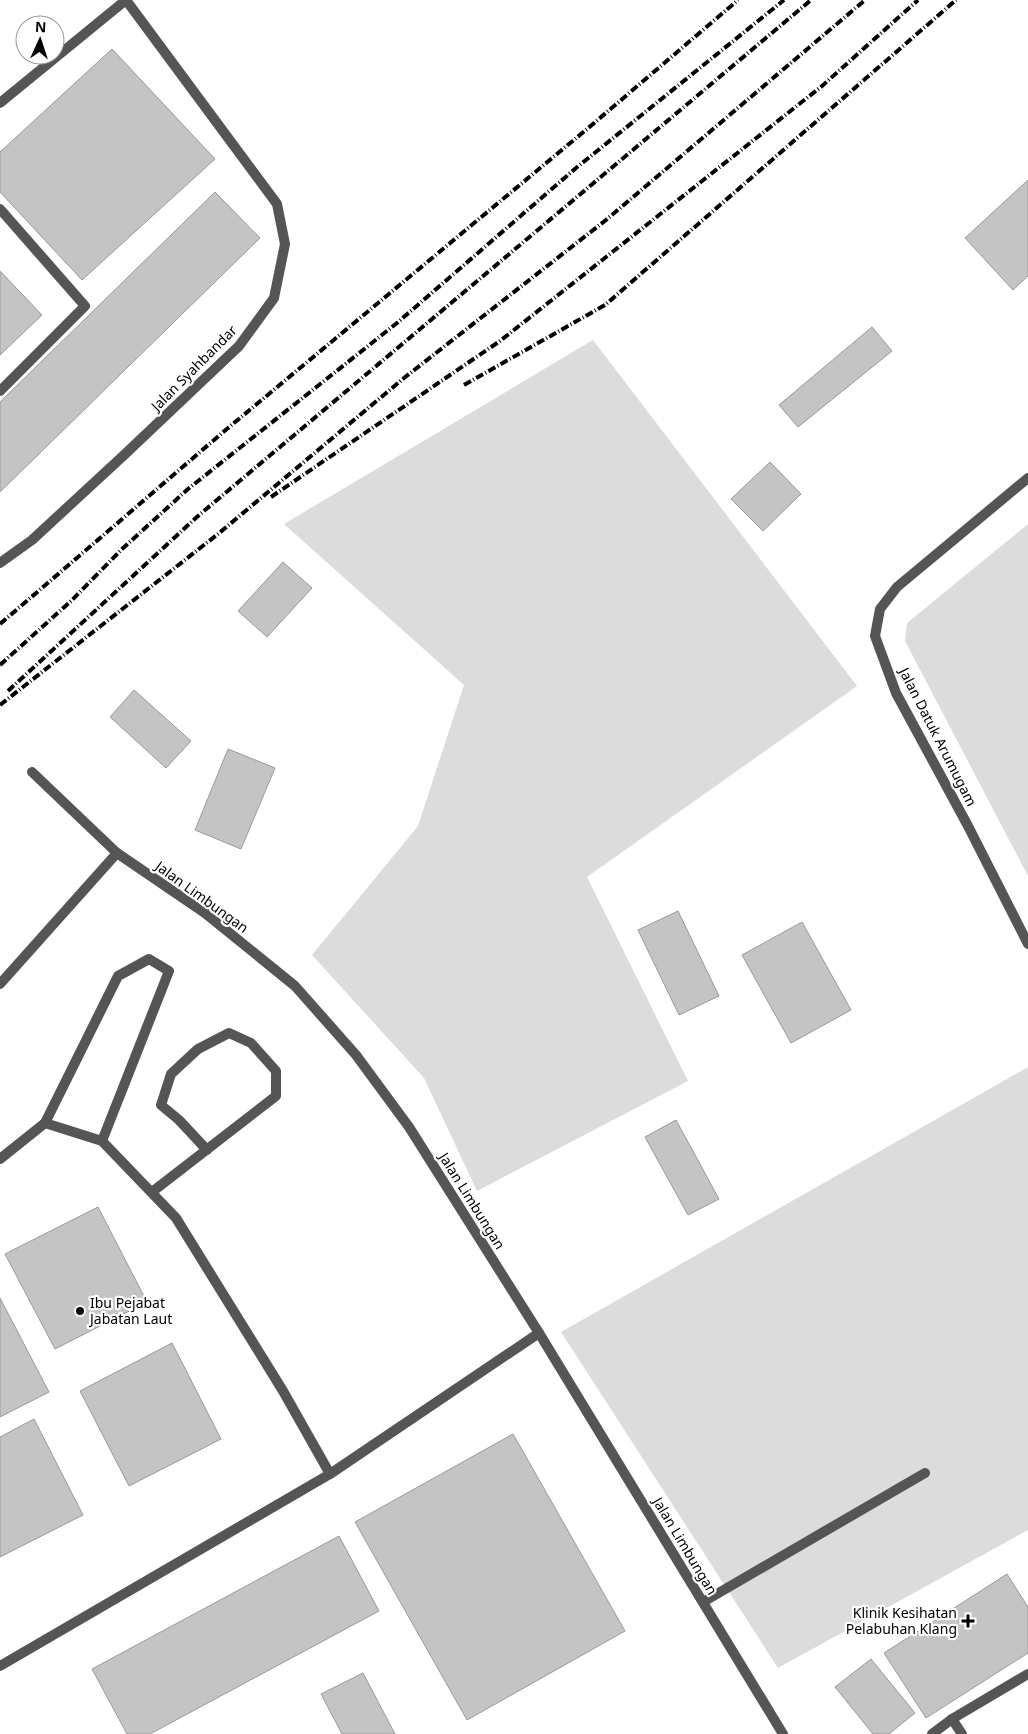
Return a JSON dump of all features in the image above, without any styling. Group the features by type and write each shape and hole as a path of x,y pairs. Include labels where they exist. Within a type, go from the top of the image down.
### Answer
{"street":[{"path":"0,103 126,0"},
{"name":"Jalan Syahbandar","path":"0,563 32,540 239,346 274,298 285,244 277,204 126,0"},
{"path":"0,209 85,306 0,391"},
{"name":"Jalan Datuk Arumugam","path":"1028,478 897,587 880,609 875,636 896,693 968,826 1028,944"},
{"name":"Jalan Limbungan","path":"32,772 117,853 205,913 295,986 356,1055 409,1127 538,1332 783,1734"},
{"path":"0,984 117,853"},
{"path":"0,1159 45,1123 118,976 149,959 169,971 102,1141"},
{"path":"152,1192 276,1096 276,1071 251,1043 230,1033 198,1049 171,1074 161,1105 179,1120 206,1150"},
{"path":"45,1123 102,1141 176,1218 282,1391 330,1474"},
{"path":"0,1666 330,1474 538,1332"},
{"path":"703,1602 925,1474"},
{"path":"932,1734 952,1719 1028,1674"},
{"path":"952,1719 962,1734"}],"shaded area":[{"path":"593,340 857,686 587,877 688,1081 477,1191 424,1078 312,955 418,826 464,685 284,524"},
{"path":"1028,524 1028,876 905,641 907,623"},
{"path":"1028,1067 1028,1530 778,1668 561,1332"}],"building":[{"path":"112,49 215,159 82,280 0,192 0,152"},
{"path":"1028,180 1028,276 1013,290 965,238"},
{"path":"215,192 260,238 0,492 0,402"},
{"path":"0,271 42,315 0,355"},
{"path":"872,327 892,351 798,427 779,405"},
{"path":"770,462 801,494 763,531 731,499"},
{"path":"283,562 312,588 267,637 238,611"},
{"path":"134,690 191,741 166,768 110,717"},
{"path":"228,749 275,768 241,849 195,830"},
{"path":"678,911 719,996 679,1015 638,930"},
{"path":"802,922 851,1010 791,1043 742,955"},
{"path":"676,1120 719,1199 688,1215 645,1137"},
{"path":"98,1207 147,1302 55,1349 5,1254"},
{"path":"0,1298 49,1392 0,1417"},
{"path":"172,1343 221,1439 129,1486 80,1391"},
{"path":"34,1419 83,1515 0,1557 0,1437"},
{"path":"513,1434 625,1631 467,1720 355,1522"},
{"path":"339,1536 379,1611 150,1734 127,1734 92,1669"},
{"path":"1007,1574 1028,1607 1028,1653 926,1718 884,1653"},
{"path":"871,1659 915,1713 889,1734 873,1734 835,1687"},
{"path":"363,1673 395,1734 342,1734 321,1694"}],"railway":[{"path":"0,624 228,428 593,124 738,0"},
{"path":"0,665 71,601 121,550 188,489 397,323 576,168 784,0"},
{"path":"8,691 198,516 811,0"},
{"path":"0,705 218,534 404,378 606,220 865,0"},
{"path":"271,497 500,341 822,86 918,0"},
{"path":"464,385 605,305 956,0"}],"place":[{"name":"Ibu Pejabat Jabatan Laut","path":"80,1311"},
{"name":"Klinik Kesihatan Pelabuhan Klang","path":"968,1621"}]}
